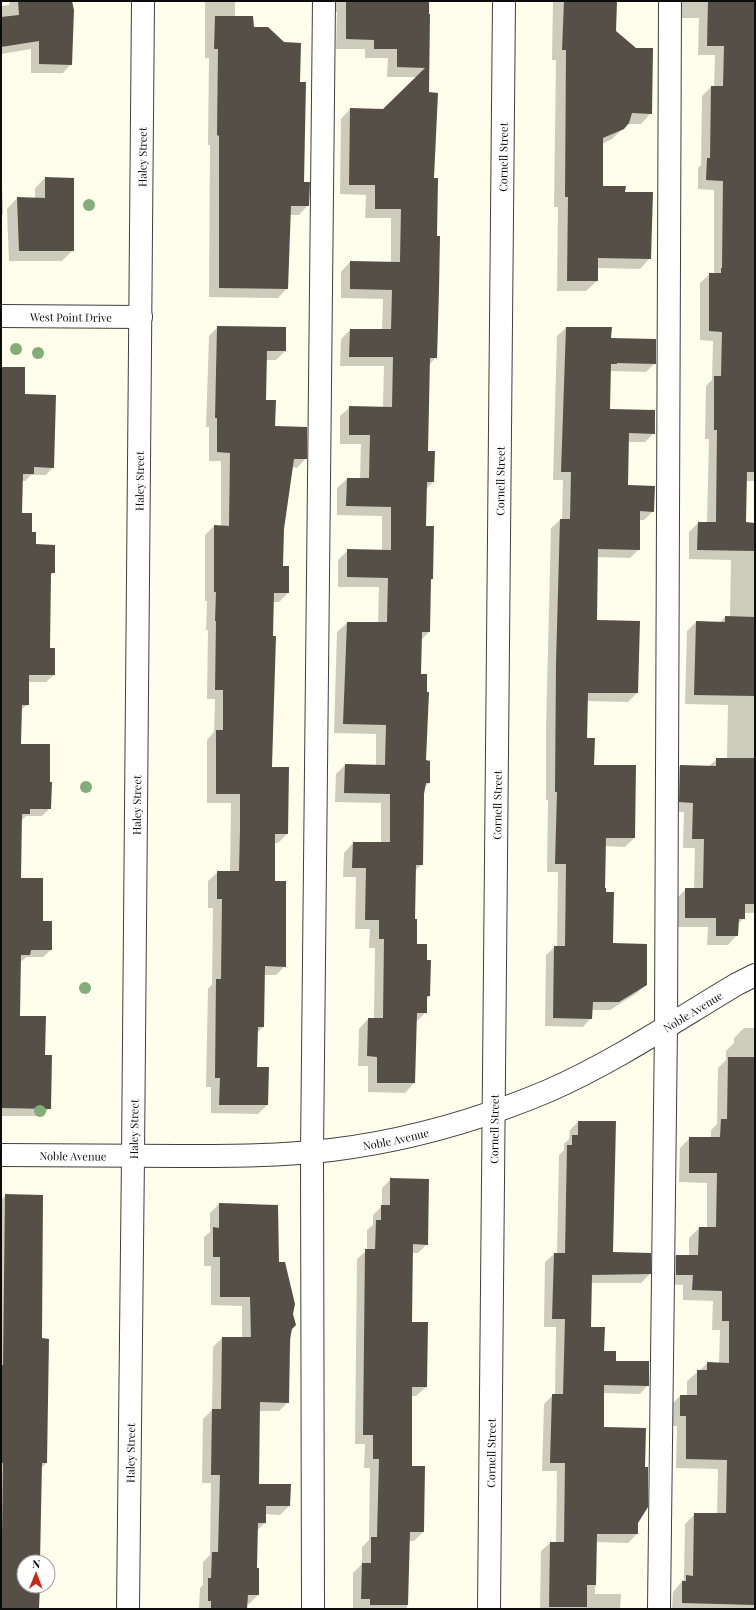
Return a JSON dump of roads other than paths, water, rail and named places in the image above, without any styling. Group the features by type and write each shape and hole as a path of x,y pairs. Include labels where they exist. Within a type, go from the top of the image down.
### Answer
{"street":[{"name":"Haley Street","path":"128,1609 134,1156 143,1"},
{"path":"313,1609 312,1152 324,1"},
{"name":"Cornell Street","path":"489,1609 495,1111 504,1"},
{"path":"659,1609 666,1027 670,1"},
{"name":"West Point Drive","path":"1,316 141,317"},
{"name":"Noble Avenue","path":"1,1155 262,1156 312,1152 388,1140 457,1123 495,1111 548,1090 605,1063 737,984 755,975"}]}
